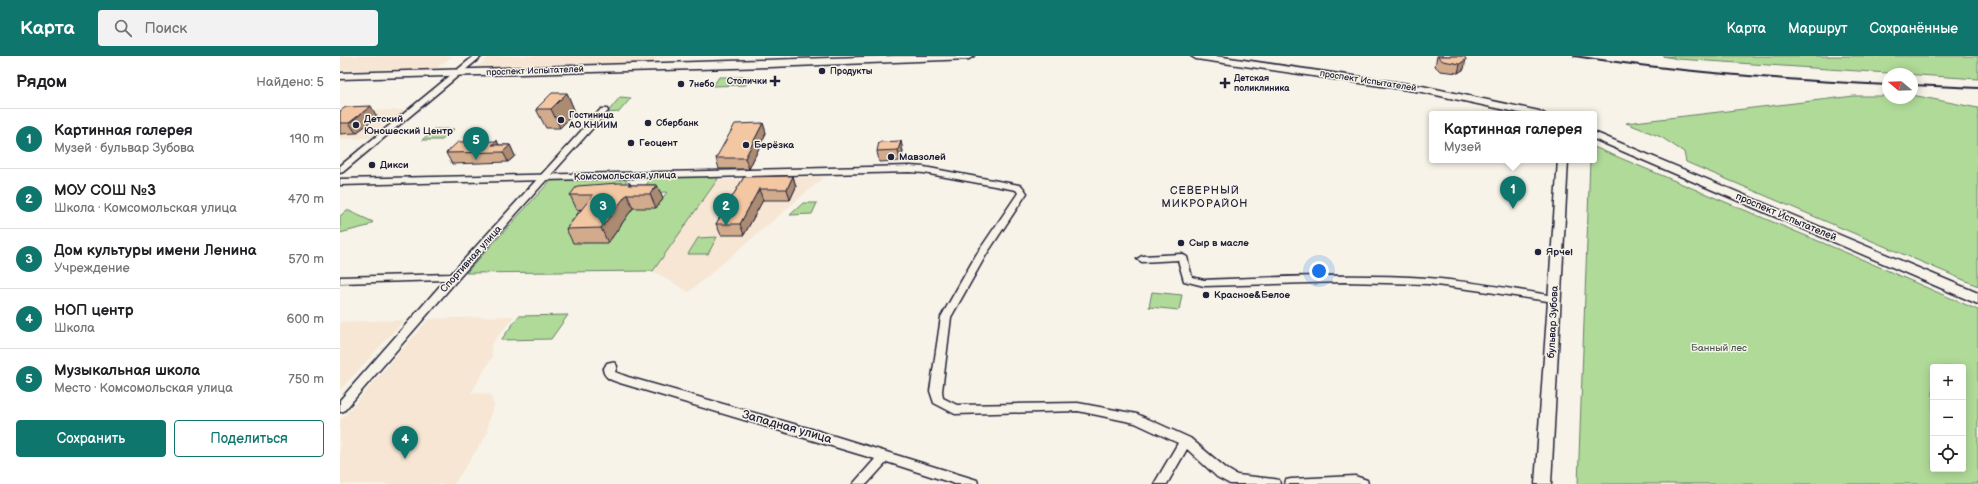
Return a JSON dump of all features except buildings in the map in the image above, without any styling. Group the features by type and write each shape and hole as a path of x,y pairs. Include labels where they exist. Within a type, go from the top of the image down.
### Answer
{"main road":[{"name":"проспект Испытателей","path":"340,76 770,64 969,56"},
{"name":"проспект Испытателей","path":"1196,56 1422,89 1525,111"},
{"name":"проспект Испытателей","path":"1597,135 1978,299"}],"street":[{"path":"340,170 478,56"},
{"name":"Спортивная улица","path":"340,408 454,277 546,177 604,111"},
{"name":"бульвар Зубова","path":"1543,484 1563,163"},
{"name":"Комсомольская улица","path":"340,182 910,169 1000,183 1019,188 1023,193 982,255 946,317 936,391 938,400 955,410 1078,407 1137,419 1186,442"},
{"path":"1142,259 1182,257 1188,279 1204,283 1328,278 1430,281 1554,299"},
{"path":"340,280 454,277"},
{"name":"Западная улица","path":"611,366 609,370 610,374 624,380 886,456 972,484"},
{"path":"1160,484 1186,442 1222,473 1235,480 1274,484"},
{"path":"858,484 886,456"},
{"path":"1291,484 1355,481 1362,484"}],"shaded area":[{"path":"340,56 452,56 435,69 340,70"},
{"path":"490,56 681,56 656,58 652,63 477,67"},
{"path":"406,110 393,120 389,120 383,124 380,127 384,127 371,138 340,139 340,111"},
{"path":"824,177 689,292 653,271 717,180"},
{"path":"514,316 491,345 492,357 471,393 490,394 494,405 488,422 487,434 454,484 340,484 340,421 429,319"},
{"path":"404,320 340,390 340,322"}],"green space":[{"path":"1663,56 1978,56 1978,79 1918,75 1918,68 1882,68 1882,73 1678,59"},
{"path":"719,77 751,77 746,85 713,86"},
{"path":"1854,96 1882,96 1882,104 1918,104 1918,96 1978,108 1978,286 1686,162 1684,152 1661,137 1626,123"},
{"path":"620,97 631,98 619,112 607,113"},
{"path":"434,129 454,129 442,140 422,140"},
{"name":"Банный лес","path":"1597,148 1854,256 1978,310 1978,484 1578,484 1590,163 1597,163"},
{"path":"720,176 653,271 466,273 552,179 629,177 618,193 662,199 667,192 640,193 652,177"},
{"path":"803,203 817,203 812,214 790,215"},
{"path":"347,210 373,222 368,226 340,233 340,216"},
{"path":"717,237 708,254 688,254 698,238"},
{"path":"1152,292 1182,295 1179,310 1149,307"},
{"path":"568,315 551,339 501,340 519,316"}],"railway":[{"path":"1574,56 1652,67 1731,75 1882,85"},
{"path":"1918,85 1978,88"}],"place":[{"name":"Продукты","path":"822,71"},
{"name":"Столички","path":"775,81"},
{"name":"Детская поликлиника","path":"1225,83"},
{"name":"7небо","path":"681,84"},
{"name":"Гостиница АО КНИИМ","path":"561,120"},
{"name":"Сбербанк","path":"648,123"},
{"name":"Детский Юношеский Центр","path":"356,125"},
{"name":"Геоцент","path":"631,143"},
{"name":"Берёзка","path":"746,145"},
{"name":"Мавзолей","path":"891,157"},
{"name":"Музыкальная школа","path":"476,160"},
{"name":"Дикси","path":"372,165"},
{"name":"Картинная галерея","path":"1513,209"},
{"name":"Дом культуры имени Ленина","path":"603,226"},
{"name":"МОУ СОШ №3","path":"726,226"},
{"name":"Сыр в масле","path":"1181,243"},
{"name":"Ярче!","path":"1538,252"},
{"name":"Красное&Белое","path":"1206,295"},
{"name":"НОП центр","path":"405,459"}],"district":[{"name":"СЕВЕРНЫЙ МИКРОРАЙОН","path":"1205,196"}]}
